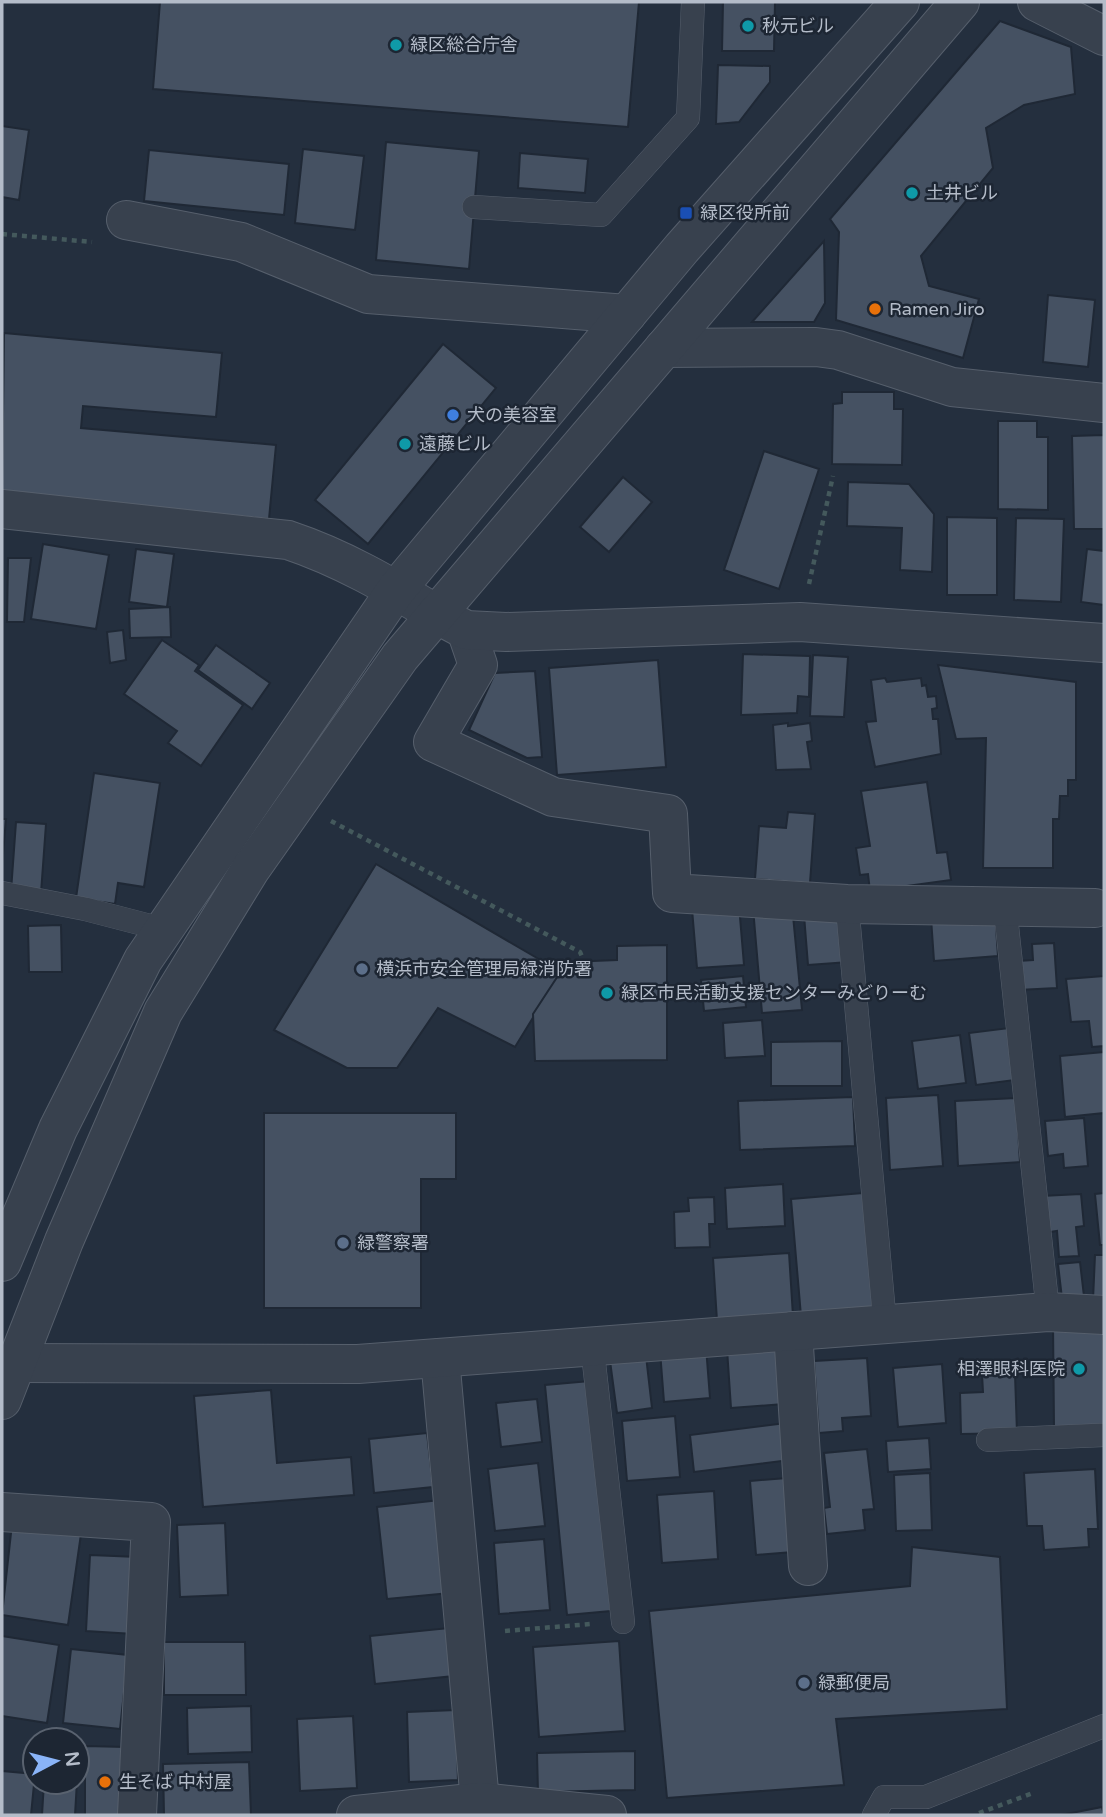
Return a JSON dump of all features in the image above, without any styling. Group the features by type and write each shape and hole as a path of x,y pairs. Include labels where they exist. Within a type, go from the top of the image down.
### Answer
{"street":[{"path":"2,1262 58,1129 143,960 396,590 627,314 900,2"},
{"path":"2,1400 14,1363 163,1012 250,870 392,668 451,622 664,348 960,2"},
{"path":"1037,2 1104,36"},
{"path":"126,220 241,242 368,294 627,314"},
{"path":"664,348 816,347 838,350 952,387 1104,403"},
{"path":"2,509 288,540 324,552 451,622 506,632 800,622 1104,643"},
{"path":"451,622 478,665 433,742 553,797 668,814 672,893 847,904 1005,907 1101,904"},
{"path":"14,1363 358,1364 1048,1312 1104,1315"},
{"path":"793,1331 808,1566"},
{"path":"440,1358 480,1802"},
{"path":"2,1512 151,1522 137,1815"},
{"path":"356,1815 438,1811 480,1802 607,1815"}],"lane":[{"path":"474,207 601,215 688,118 693,2"},
{"path":"2,893 85,909 162,929"},
{"path":"847,904 885,1324"},
{"path":"1005,907 1048,1312"},
{"path":"592,1345 623,1622"},
{"path":"988,1440 1104,1435"},
{"path":"874,1815 884,1797 926,1797 1104,1726"}],"path":[{"path":"800,622 833,476"},
{"path":"330,821 580,952 584,961"},
{"path":"466,1634 623,1622"}],"building":[{"name":"緑区総合庁舎","path":"160,2 639,2 628,127 153,89"},
{"name":"秋元ビル","path":"723,2 775,2 774,51 722,51"},
{"name":"土井ビル","path":"1000,21 1071,47 1075,94 1024,105 986,128 993,168 921,256 929,286 979,299 963,358 836,320 839,232 830,219"},
{"path":"718,65 770,66 770,82 739,122 716,124"},
{"path":"2,126 29,130 19,200 2,197"},
{"path":"386,142 479,151 469,269 376,260"},
{"path":"303,149 364,156 355,230 295,223"},
{"path":"149,150 289,164 284,215 144,201"},
{"path":"520,153 588,159 585,193 518,188"},
{"path":"824,241 825,303 814,322 752,322"},
{"path":"1048,295 1095,300 1088,367 1043,362"},
{"path":"4,333 222,353 216,417 83,406 81,428 276,445 269,519 2,495"},
{"name":"遠藤ビル","path":"443,344 496,388 368,544 315,500"},
{"path":"842,392 894,392 894,409 903,409 902,465 832,464 833,404 842,403"},
{"path":"998,421 1037,421 1037,437 1048,437 1048,510 998,509"},
{"path":"1104,435 1104,529 1074,529 1072,436"},
{"path":"764,451 819,469 779,589 724,570"},
{"path":"623,477 652,502 609,552 580,527"},
{"path":"848,482 909,484 934,514 932,572 900,570 902,528 847,526"},
{"path":"947,517 997,518 997,595 947,595"},
{"path":"1016,518 1064,519 1061,602 1014,600"},
{"path":"43,544 109,555 96,629 31,619"},
{"path":"136,549 174,554 167,607 129,602"},
{"path":"1087,549 1104,551 1104,605 1081,602"},
{"path":"8,558 31,558 24,622 7,622"},
{"path":"170,607 171,637 130,638 129,609"},
{"path":"123,630 126,660 110,663 107,632"},
{"path":"162,640 199,665 195,671 243,705 201,766 168,743 177,731 124,694"},
{"path":"216,645 270,683 252,709 198,670"},
{"path":"743,654 810,656 809,697 798,696 797,713 741,715"},
{"path":"813,655 848,657 844,717 810,716"},
{"path":"658,660 666,767 557,775 549,668"},
{"path":"938,665 1076,682 1076,780 1068,780 1068,796 1060,796 1059,819 1053,819 1053,868 983,868 986,738 956,739"},
{"path":"535,671 542,757 527,758 469,730 495,673"},
{"path":"885,678 887,682 921,678 922,686 926,685 928,697 936,696 937,708 932,709 933,719 938,719 941,754 875,767 866,722 876,721 871,680"},
{"path":"788,723 788,726 810,723 812,741 807,742 811,769 776,770 773,725"},
{"path":"94,773 160,783 144,887 118,883 115,904 76,898"},
{"path":"927,782 937,853 947,852 951,880 870,891 868,874 860,875 856,848 870,846 861,791"},
{"path":"788,812 815,814 810,883 755,879 759,826 786,828"},
{"path":"2,819 6,819 2,865"},
{"path":"16,822 46,824 41,893 11,891"},
{"path":"376,864 561,972 515,1047 438,1008 397,1068 347,1068 274,1030"},
{"path":"739,905 744,965 697,968 692,909"},
{"path":"792,905 802,1010 762,1013 753,908"},
{"path":"845,912 849,962 808,965 804,915"},
{"path":"995,912 998,956 934,961 931,918"},
{"path":"61,925 62,972 29,972 28,926"},
{"path":"1054,943 1057,988 1018,990 1017,961 1033,960 1032,944"},
{"name":"緑区市民活動支援センターみどりーむ","path":"667,945 667,1060 535,1061 533,1014 567,962 617,960 617,946"},
{"path":"743,976 746,1007 704,1011 701,980"},
{"path":"1104,976 1104,1046 1092,1047 1089,1021 1071,1022 1066,979"},
{"path":"762,1020 765,1056 725,1058 723,1023"},
{"path":"1009,1028 1015,1080 976,1085 969,1033"},
{"path":"960,1035 966,1083 918,1089 912,1041"},
{"path":"842,1041 842,1086 771,1086 771,1042"},
{"path":"1104,1052 1104,1113 1065,1117 1060,1056"},
{"path":"938,1095 943,1166 890,1170 886,1098"},
{"path":"853,1097 855,1146 740,1150 738,1101"},
{"path":"1016,1098 1020,1162 958,1166 955,1101"},
{"name":"緑警察署","path":"264,1113 456,1113 456,1179 421,1179 421,1308 264,1308"},
{"path":"1084,1118 1088,1166 1064,1168 1063,1154 1048,1156 1045,1121"},
{"path":"783,1184 785,1226 727,1229 725,1188"},
{"path":"863,1193 874,1310 801,1316 791,1199"},
{"path":"1104,1193 1104,1245 1100,1245 1095,1194"},
{"path":"1081,1194 1084,1226 1076,1227 1079,1256 1059,1257 1057,1231 1043,1233 1041,1196"},
{"path":"714,1197 715,1224 709,1224 710,1247 675,1248 674,1212 689,1211 688,1198"},
{"path":"789,1253 793,1316 717,1321 713,1258"},
{"path":"1095,1255 1104,1255 1104,1300 1093,1300"},
{"path":"1080,1262 1085,1305 1063,1307 1058,1264"},
{"name":"相澤眼科医院","path":"1103,1323 1104,1427 1054,1428 1053,1324"},
{"path":"779,1346 784,1404 731,1408 727,1349"},
{"path":"706,1347 710,1398 664,1402 660,1351"},
{"path":"646,1356 652,1408 617,1413 610,1361"},
{"path":"867,1358 871,1416 842,1418 843,1431 819,1433 814,1361"},
{"path":"942,1364 946,1423 898,1427 893,1368"},
{"path":"982,1374 1015,1374 1017,1433 961,1434 960,1393 983,1392"},
{"path":"590,1381 611,1611 567,1615 545,1385"},
{"path":"271,1390 277,1463 351,1457 354,1495 203,1507 194,1396"},
{"path":"537,1399 542,1442 501,1447 496,1403"},
{"path":"675,1416 680,1477 627,1481 622,1421"},
{"path":"786,1423 790,1460 694,1472 690,1435"},
{"path":"427,1433 433,1487 374,1493 369,1439"},
{"path":"929,1438 931,1469 888,1472 886,1441"},
{"path":"867,1449 874,1509 863,1510 865,1530 827,1534 824,1508 830,1507 824,1453"},
{"path":"538,1463 545,1526 495,1531 488,1469"},
{"path":"1095,1469 1098,1529 1088,1529 1089,1547 1044,1550 1042,1526 1027,1526 1024,1473"},
{"path":"930,1473 932,1530 896,1531 894,1475"},
{"path":"787,1478 793,1552 756,1555 750,1481"},
{"path":"714,1491 718,1559 662,1563 657,1495"},
{"path":"440,1500 450,1593 387,1599 377,1507"},
{"path":"225,1523 228,1595 180,1597 177,1525"},
{"path":"12,1524 81,1534 68,1625 2,1615"},
{"path":"544,1539 550,1610 499,1614 494,1543"},
{"path":"912,1547 1000,1557 1007,1709 836,1719 844,1785 667,1798 649,1611 910,1586"},
{"path":"90,1555 138,1557 134,1634 86,1631"},
{"path":"449,1628 454,1676 375,1684 370,1636"},
{"path":"2,1636 59,1645 47,1723 2,1716"},
{"path":"619,1641 625,1731 539,1737 533,1647"},
{"path":"164,1642 245,1642 246,1695 164,1695"},
{"path":"71,1649 128,1655 120,1729 63,1723"},
{"path":"251,1706 252,1752 188,1754 187,1708"},
{"path":"456,1710 458,1780 409,1782 407,1712"},
{"path":"353,1716 357,1788 300,1791 297,1719"},
{"path":"91,1746 126,1747 125,1815 85,1815 85,1796 91,1796"},
{"path":"635,1751 635,1790 538,1792 537,1753"},
{"path":"249,1762 251,1815 164,1815 163,1764"},
{"path":"2,1771 21,1773 21,1796 33,1796 31,1815 2,1815"},
{"path":"43,1796 76,1796 75,1815 42,1815"},
{"path":"1102,1807 1104,1815 1061,1815"}],"place":[{"name":"秋元ビル","path":"748,26"},
{"name":"緑区総合庁舎","path":"396,45"},
{"name":"土井ビル","path":"912,193"},
{"name":"緑区役所前","path":"686,213"},
{"name":"Ramen Jiro","path":"875,309"},
{"name":"犬の美容室","path":"453,415"},
{"name":"遠藤ビル","path":"405,444"},
{"name":"横浜市安全管理局緑消防署","path":"362,969"},
{"name":"緑区市民活動支援センターみどりーむ","path":"607,993"},
{"name":"緑警察署","path":"343,1243"},
{"name":"相澤眼科医院","path":"1079,1369"},
{"name":"緑郵便局","path":"804,1683"},
{"name":"生そば 中村屋","path":"105,1782"}]}
